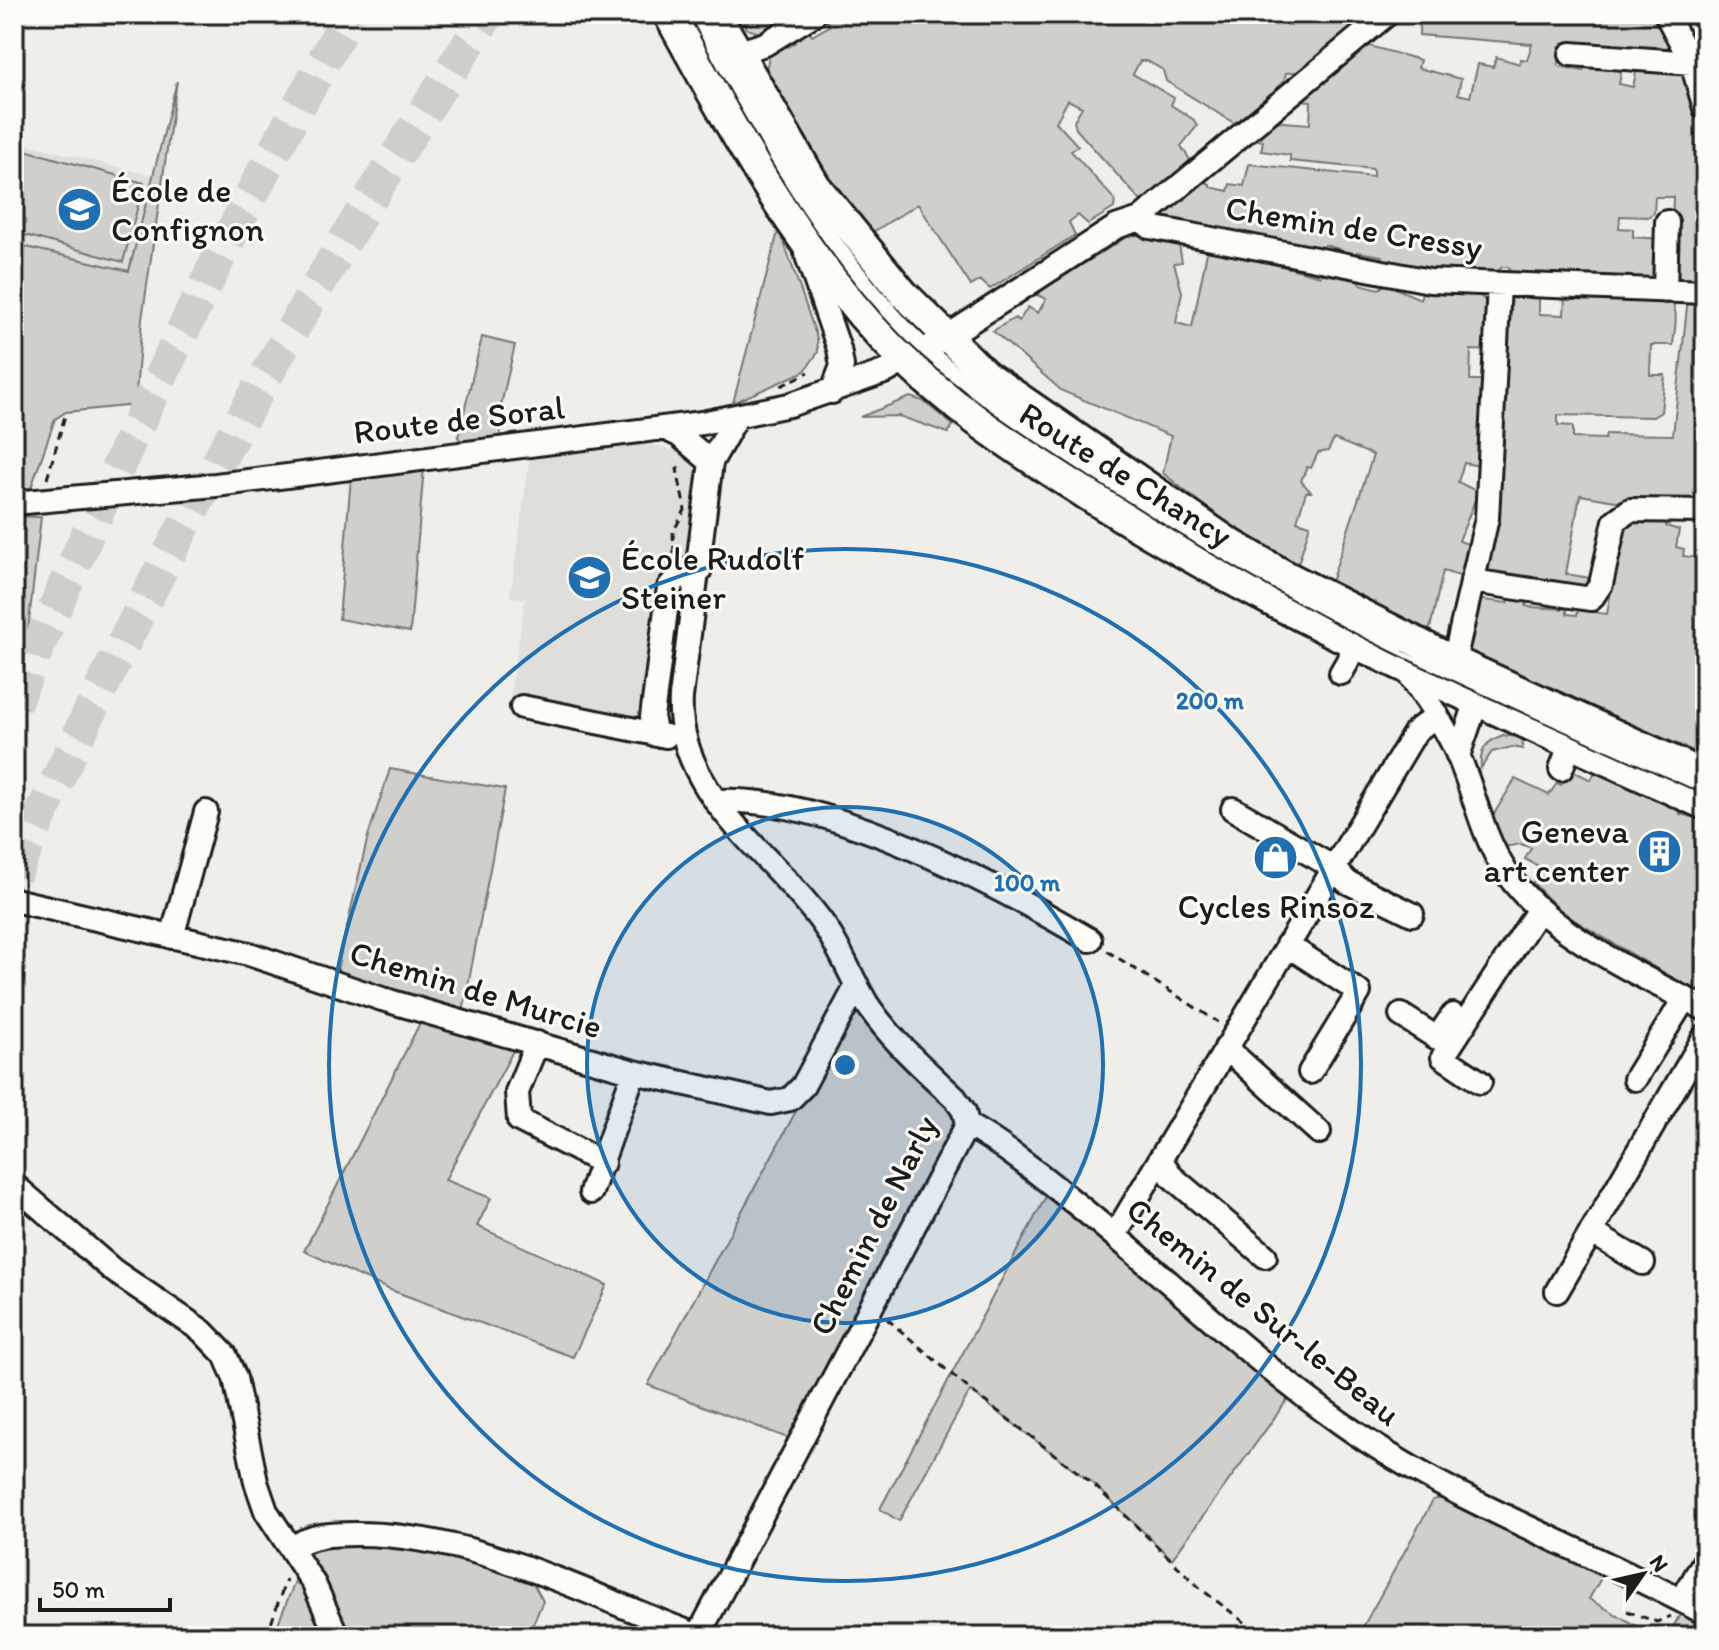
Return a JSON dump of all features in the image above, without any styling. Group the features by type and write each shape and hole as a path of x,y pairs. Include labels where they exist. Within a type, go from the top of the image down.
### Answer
{"main road":[{"name":"Route de Chancy","path":"668,14 799,235 844,296 924,351 1007,391 1128,469 1227,541 1472,680 1705,775"},
{"name":"Route de Chancy","path":"716,14 816,186 880,267 924,351 967,416 1102,506 1239,585 1404,667 1472,680 1566,756 1705,805"}],"street":[{"path":"693,14 761,134 819,227 870,295 924,351 988,405 1184,533 1350,625 1705,790"},
{"path":"736,53 765,44 814,14"},
{"name":"Route de Soral","path":"14,503 216,485 664,428 736,418 832,392 924,351 1116,227 1140,219 1387,14"},
{"path":"1666,14 1692,63 1705,108"},
{"path":"1571,54 1692,63"},
{"name":"Chemin de Cressy","path":"1140,219 1150,227 1430,281 1705,292"},
{"path":"1665,291 1667,222"},
{"path":"799,235 839,349 842,366 832,392"},
{"path":"1451,734 1472,680 1472,581 1490,490 1499,285"},
{"name":"Chemin de Narly","path":"698,1636 967,1125 964,1111 955,1098 894,1040 857,985 822,922 719,801 691,761 683,739 681,697 691,571 711,462 736,418"},
{"path":"664,428 679,435 711,462"},
{"path":"1472,581 1591,599 1601,584 1615,521 1621,514 1630,510 1705,511"},
{"path":"656,735 652,717 669,587 691,571"},
{"path":"1341,673 1357,645"},
{"path":"1404,667 1451,734 1484,832 1505,871 1535,906 1564,929 1705,1009"},
{"path":"522,707 683,739"},
{"path":"1115,1235 1416,731 1451,734"},
{"path":"719,801 774,806 855,828 962,870 1090,940"},
{"path":"1233,809 1334,868 1347,882 1412,914"},
{"path":"172,937 206,812"},
{"name":"Chemin de Murcie","path":"14,900 249,954 382,999 634,1072 754,1100 782,1103 803,1086 857,985"},
{"path":"1401,1015 1437,1038 1535,906"},
{"path":"1480,1082 1443,1057 1535,906"},
{"path":"1287,945 1359,992 1310,1072"},
{"path":"1635,1079 1685,998"},
{"path":"1557,1291 1705,1036"},
{"path":"1231,1040 1319,1132"},
{"path":"537,1043 517,1092 519,1120 603,1163"},
{"path":"591,1192 634,1072"},
{"name":"Chemin de Sur-le-Beau","path":"967,1125 989,1137 1115,1235 1296,1388 1377,1448 1442,1486 1705,1613"},
{"path":"1160,1159 1172,1177 1265,1256"},
{"path":"14,1185 114,1271 215,1341 235,1378 256,1482 266,1511 328,1612 337,1636"},
{"path":"1591,1232 1643,1263"},
{"path":"292,1549 302,1540 335,1534 388,1534 463,1545 698,1636"},
{"path":"1682,1600 1705,1560"}],"path":[{"path":"776,388 809,372"},
{"path":"40,502 66,412"},
{"path":"685,461 677,469 685,510 673,532 672,548 691,571"},
{"path":"1090,940 1231,1040"},
{"path":"872,1306 970,1390 1092,1483 1201,1589 1260,1634"},
{"path":"267,1636 291,1565 292,1549"},
{"path":"1627,1611 1649,1621 1662,1621 1682,1600"}],"shaded area":[{"path":"14,14 30,14 14,71"},
{"path":"740,14 800,14 766,35 747,29"},
{"path":"823,14 1364,14 1367,20 1305,71 1286,73 1280,90 1268,105 1234,123 1166,81 1163,70 1147,61 1140,61 1133,74 1174,98 1171,105 1194,120 1197,126 1181,146 1194,166 1149,202 1140,200 1076,129 1074,121 1082,107 1068,100 1056,122 1078,146 1071,151 1115,200 1114,208 1088,224 1078,215 1069,222 1075,235 990,289 980,280 971,286 918,204 873,232 842,196 802,137 765,75 770,52 781,45 788,47 796,42 796,34 806,27 812,36 829,26"},
{"path":"1420,14 1659,14 1682,56 1563,47 1558,66 1583,71 1586,59 1622,68 1619,84 1633,87 1638,63 1685,67 1700,127 1704,127 1698,145 1700,157 1705,160 1705,282 1670,281 1673,197 1655,197 1654,213 1648,217 1620,216 1619,228 1633,229 1633,237 1663,239 1655,280 1510,275 1509,267 1502,267 1494,275 1434,272 1386,263 1382,256 1357,252 1352,256 1338,254 1339,249 1325,245 1317,251 1160,219 1162,212 1201,180 1210,187 1228,191 1230,184 1244,186 1249,164 1373,177 1373,169 1290,161 1290,155 1261,151 1263,141 1249,138 1270,121 1310,124 1311,101 1298,100 1366,45 1420,60 1418,68 1461,79 1458,94 1470,97 1478,64 1493,67 1496,57 1520,64 1521,59 1527,60 1532,44 1419,35"},
{"path":"177,81 142,319 135,405 66,412 55,419 31,488 14,490 14,244 129,271"},
{"name":"École de Confignon","path":"14,141 154,176 129,272 14,244"},
{"name":"École de Confignon","path":"14,147 144,183 123,262 14,232"},
{"path":"779,228 817,338 818,352 805,371 733,403"},
{"path":"1130,235 1171,237 1179,245 1182,262 1174,263 1182,292 1176,323 1192,327 1208,247 1321,276 1323,271 1358,278 1360,284 1379,289 1386,284 1420,299 1423,290 1476,292 1493,308 1491,351 1471,350 1470,380 1492,380 1485,467 1464,463 1458,482 1478,492 1459,541 1474,546 1463,577 1443,571 1429,633 1331,582 1373,455 1334,439 1328,451 1318,453 1311,468 1307,467 1301,481 1311,492 1306,492 1297,521 1310,525 1298,564 1239,534 1163,473 1171,436 1062,391 993,331 1015,318 1019,321 1028,307 1038,313 1046,299 1035,294"},
{"path":"1514,293 1534,293 1539,298 1539,314 1564,315 1565,296 1668,298 1672,303 1676,320 1673,345 1651,345 1650,375 1665,375 1661,412 1653,417 1558,415 1558,425 1573,426 1573,438 1605,439 1606,434 1673,435 1688,298 1705,299 1705,503 1621,502 1580,495 1566,574 1596,579 1588,591 1484,572 1500,504 1508,305"},
{"path":"482,337 515,345 498,418 502,423 500,436 462,443 458,437"},
{"path":"910,397 923,401 953,425 948,433 899,416 860,417"},
{"name":"École Rudolf Steiner","path":"652,444 689,455 703,479 694,551 674,570 645,726 510,697 525,599 510,597 530,457"},
{"path":"424,467 410,632 339,619 351,477"},
{"path":"14,516 41,517 14,752"},
{"path":"1634,517 1667,521 1666,526 1679,530 1676,547 1684,549 1683,556 1705,559 1705,756 1470,654 1463,644 1475,599 1508,603 1510,598 1527,602 1526,606 1530,607 1567,609 1567,614 1577,615 1578,610 1607,614 1622,526"},
{"path":"1503,735 1523,738 1522,749 1512,747 1492,752 1481,768 1485,747"},
{"path":"390,769 505,789 462,1018 336,974 368,836"},
{"path":"1569,769 1591,780 1596,770 1682,809 1680,814 1705,820 1705,997 1562,913 1533,883 1540,867 1525,859 1531,848 1521,844 1504,847 1491,819 1515,779 1549,795 1557,783 1561,785"},
{"path":"855,1002 956,1112 957,1130 793,1440 648,1385"},
{"path":"422,1019 515,1047 445,1180 491,1198 477,1226 607,1285 573,1357 388,1289 304,1251"},
{"path":"1052,1185 1296,1388 1172,1559 1092,1483 970,1391 899,1521 880,1509"},
{"path":"1446,1497 1603,1575 1589,1599 1654,1636 1358,1636 1433,1500"},
{"path":"335,1534 539,1572 533,1583 543,1601 530,1631 532,1636 341,1636 302,1554"},
{"path":"298,1574 328,1636 273,1636"},
{"path":"1684,1607 1705,1620 1705,1636 1668,1636"}],"tunnel":[{"path":"14,704 130,440 214,268 350,14"},
{"path":"14,875 119,652 233,435 356,222 488,14"}],"tram line":[{"path":"688,14 759,142 811,225 870,302 903,338 971,397 1044,448 1167,526 1315,612 1431,671 1705,795"}],"place":[{"name":"École de Confignon","path":"80,210"},
{"name":"École Rudolf Steiner","path":"590,578"},
{"name":"Geneva art center","path":"1660,851"},
{"name":"Cycles Rinsoz","path":"1276,858"}]}
